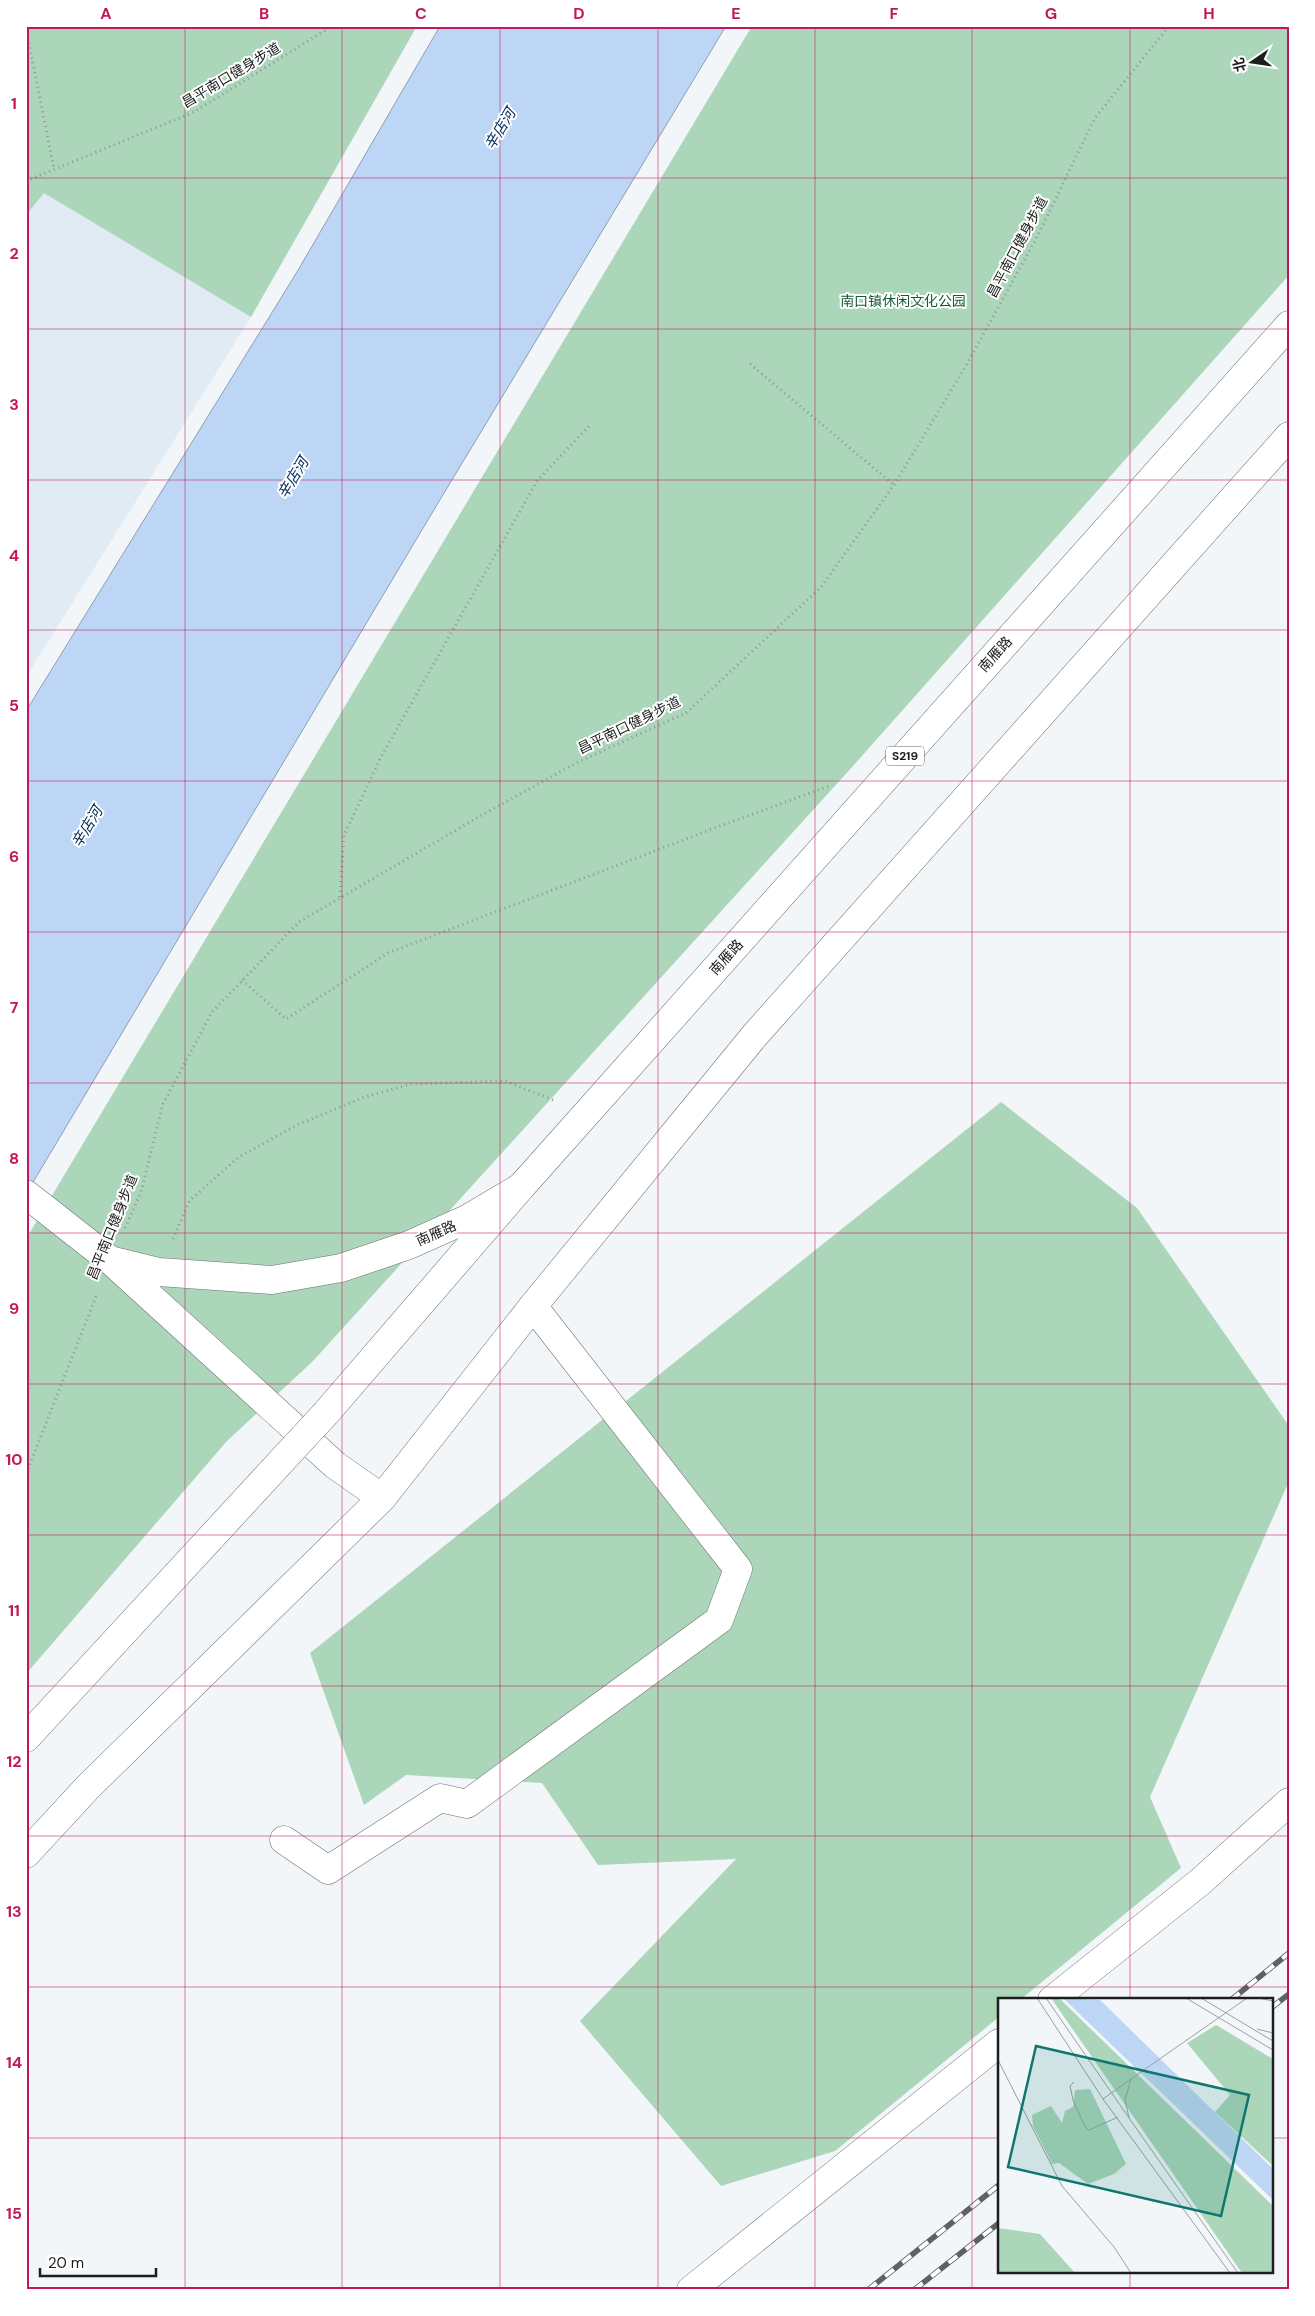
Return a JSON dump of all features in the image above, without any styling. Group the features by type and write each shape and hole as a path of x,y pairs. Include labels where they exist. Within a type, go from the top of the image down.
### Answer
{"main road":[{"name":"南雁路","path":"26,1194 110,1260 159,1272 272,1280 341,1268 409,1245 467,1219 521,1187 1289,325"},
{"path":"26,1854 88,1788 382,1498 533,1306 755,1035 1289,436"},
{"path":"26,1738 326,1413 521,1187"},
{"path":"110,1260 335,1465 382,1498"},
{"path":"284,1840 328,1870 440,1798 467,1804 719,1620 738,1569 533,1306"},
{"path":"1055,1998 1200,1882 1289,1802"},
{"path":"691,2290 998,2044"}],"path":[{"name":"昌平南口健身步道","path":"26,180 194,112 332,26"},
{"name":"昌平南口健身步道","path":"26,1474 110,1260 141,1192 163,1104 212,1012 299,922 482,815 578,762 686,713 821,587 894,485 966,364 1035,241 1095,118 1169,26"},
{"path":"26,28 54,169"},
{"path":"750,364 894,485"},
{"path":"340,898 344,835 381,757 537,481 591,424"},
{"path":"242,980 286,1019 388,953 838,783"},
{"path":"159,1272 190,1200 239,1156 297,1125 362,1098 411,1084 505,1081 586,1114"}],"shaded area":[{"path":"44,192 251,317 26,677 26,215"}],"green space":[{"path":"26,26 417,26 251,317 44,193 26,215"},
{"name":"南口镇休闲文化公园","path":"752,26 1289,26 1289,275 853,766 313,1361 227,1441 26,1674 26,1239"},
{"path":"1001,1102 1137,1208 1289,1426 1289,1481 1150,1797 1181,1868 1022,1998 998,1998 998,2018 835,2151 721,2186 580,2021 736,1859 598,1865 542,1783 406,1775 364,1805 310,1653"}],"water":[{"name":"辛店河","path":"440,26 726,26 435,508 26,1194 26,711 297,272"}],"railway":[{"path":"1233,1998 1289,1953"},
{"path":"1272,2007 1289,1994"},
{"path":"868,2290 998,2186"},
{"path":"914,2290 998,2224"}]}
